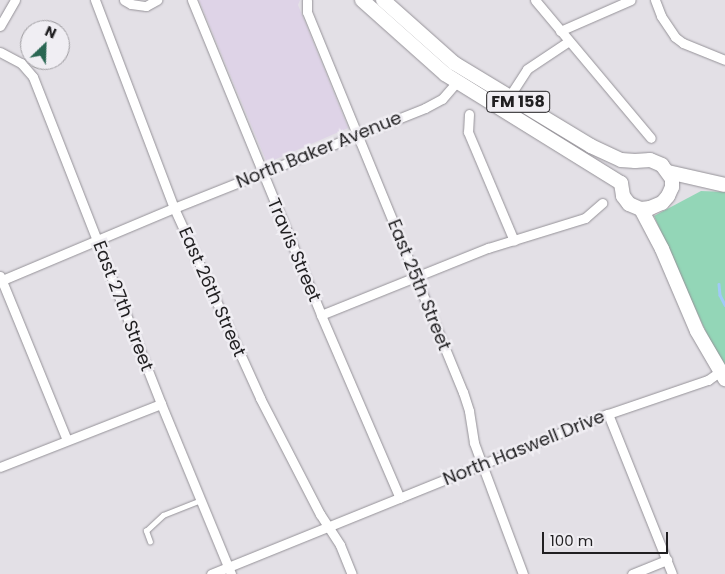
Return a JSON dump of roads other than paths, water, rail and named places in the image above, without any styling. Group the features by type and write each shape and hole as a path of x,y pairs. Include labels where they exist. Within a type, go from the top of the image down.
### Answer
{"main road":[{"name":"FM 158","path":"362,0 433,64 457,82 621,183"},
{"name":"FM 158","path":"383,0 454,64 601,152 621,160 653,160 662,165 668,172 725,185"},
{"path":"636,161 627,168 621,183 621,192 626,201 641,209 662,249 697,331 722,376"},
{"path":"641,209 654,207 666,198 672,187 668,172"}],"street":[{"path":"0,26 15,0"},
{"name":"East 26th Street","path":"95,0 174,208 260,398 340,545 352,574"},
{"path":"124,0 130,4 146,6 157,0"},
{"name":"Travis Street","path":"192,0 321,315 400,498"},
{"name":"East 25th Street","path":"306,0 307,12 463,392 469,411 474,443 523,574"},
{"path":"535,0 651,138"},
{"path":"560,31 631,0"},
{"path":"656,0 661,16 675,37 683,43 725,60"},
{"path":"509,97 527,69 569,42"},
{"name":"East 27th Street","path":"0,52 21,63 33,78 161,404 230,570"},
{"name":"North Baker Avenue","path":"0,279 358,135 442,99 457,82"},
{"path":"469,114 468,132 514,241"},
{"path":"321,315 414,276 488,248 585,218 602,203"},
{"path":"0,279 67,440"},
{"name":"North Haswell Drive","path":"211,574 230,570 329,527 608,414 722,376"},
{"path":"0,467 161,404"},
{"path":"608,414 672,574"},
{"path":"632,574 667,560"}],"lane":[{"path":"150,542 146,531 163,515 201,500"}],"waterway":[{"path":"719,284 720,295 725,305"}]}
